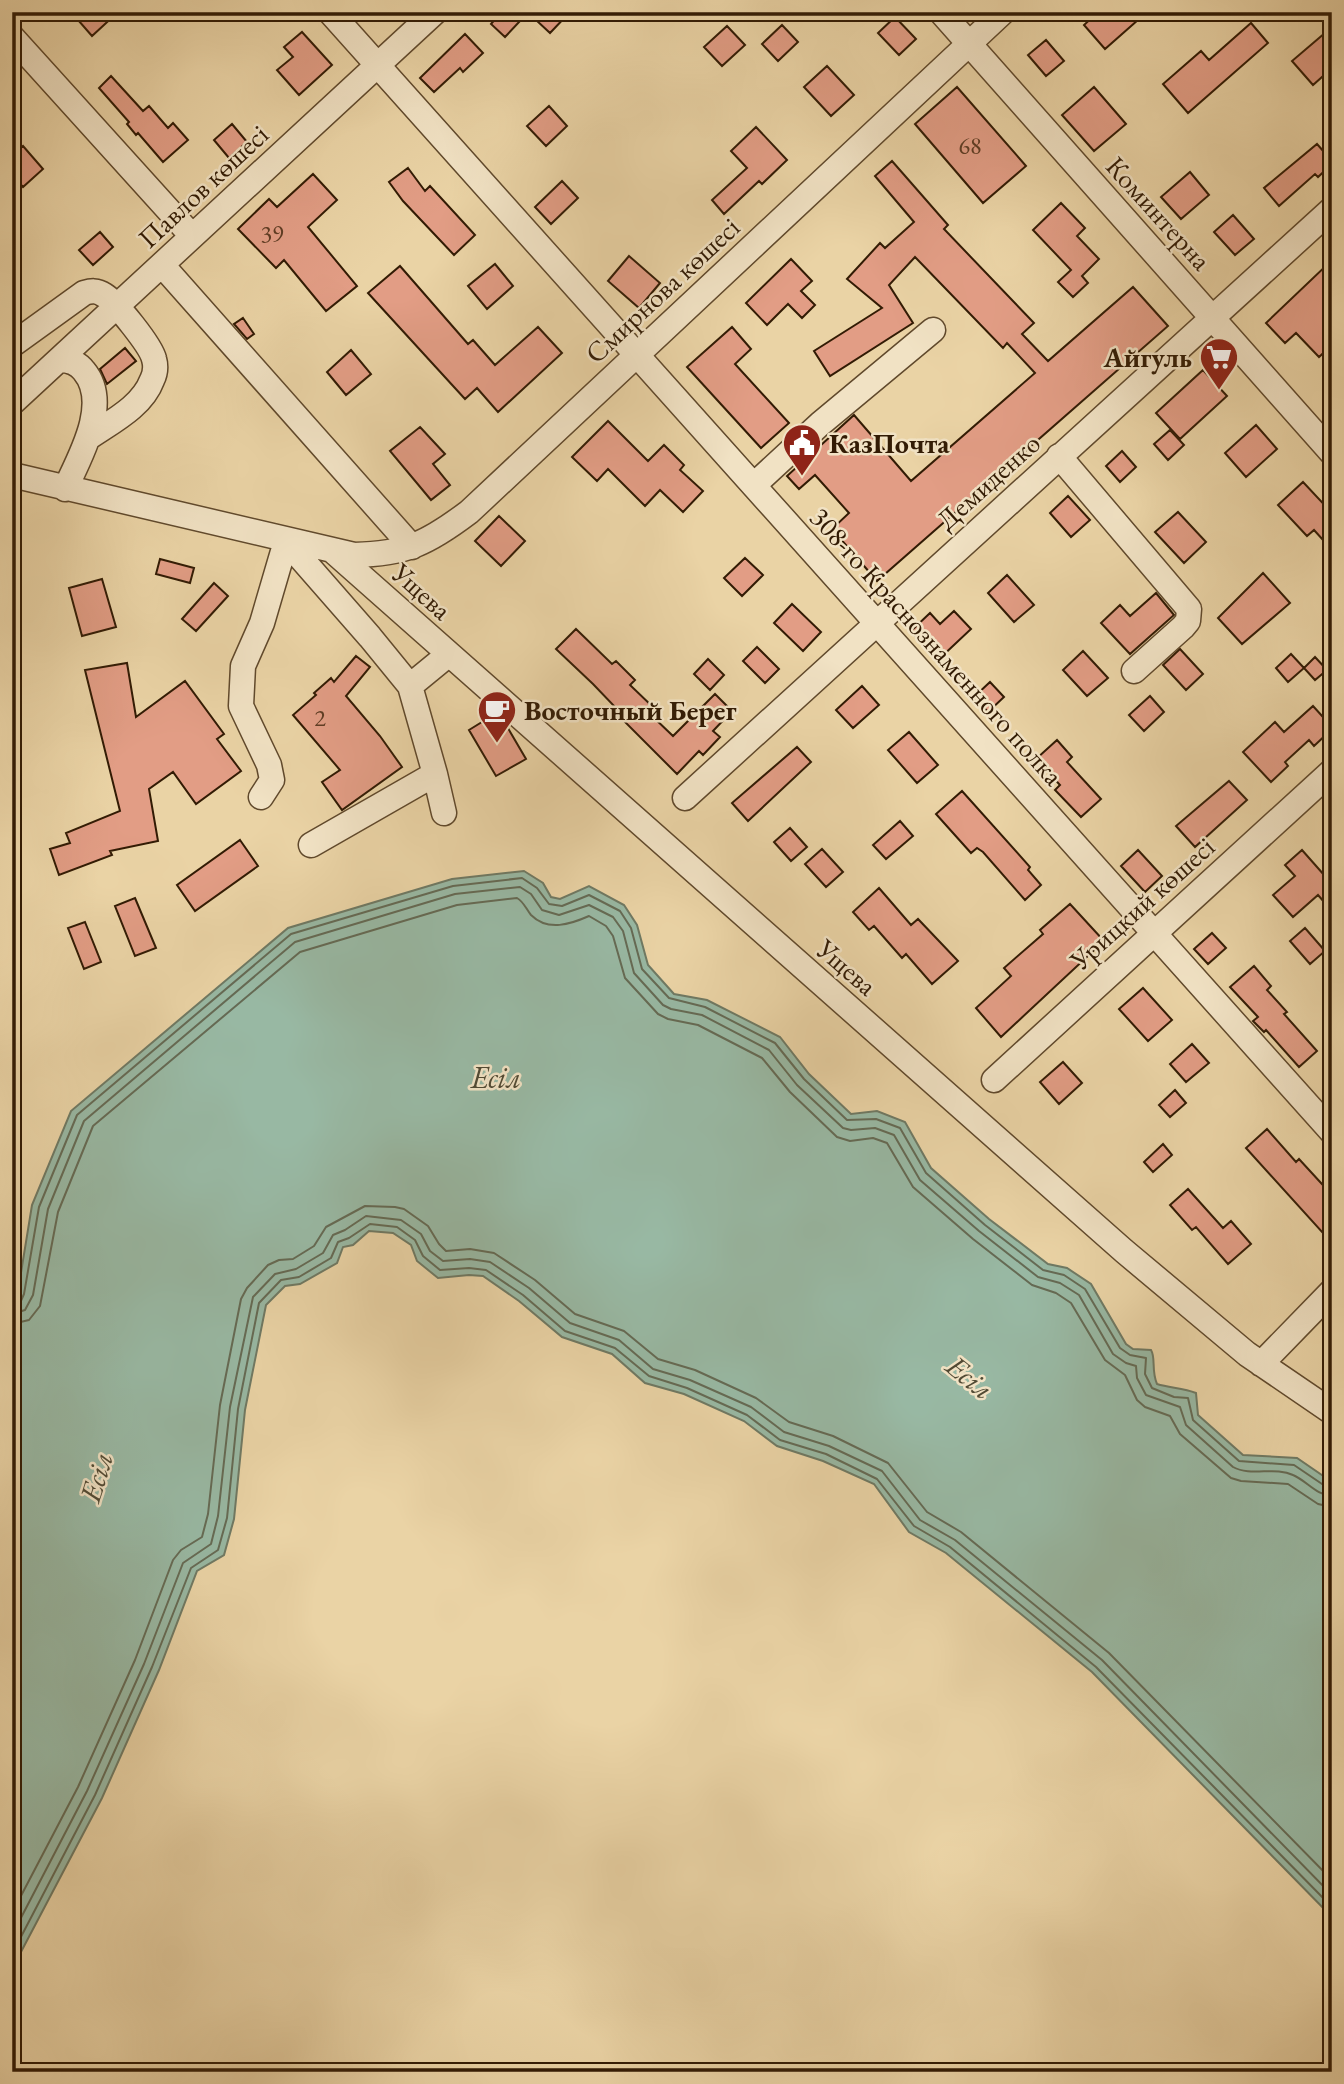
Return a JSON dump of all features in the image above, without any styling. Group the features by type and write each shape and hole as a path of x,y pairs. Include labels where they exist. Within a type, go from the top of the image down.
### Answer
{"street":[{"name":"308-го Краснознаменного полка","path":"330,12 1332,1132"},
{"name":"Павлов көшесі","path":"12,403 435,12"},
{"name":"Коминтерна","path":"941,12 1332,453"},
{"name":"Смирнова көшесі","path":"15,475 334,552 377,555 412,547 442,532 469,512 1003,12"},
{"path":"12,37 192,236"},
{"name":"Демиденко","path":"685,798 1332,209"},
{"path":"162,265 412,547"},
{"path":"12,345 88,291 106,295 147,343 154,359 155,372 149,387 138,403 88,438"},
{"path":"754,485 820,424 933,330"},
{"path":"61,360 69,360 79,365 91,383 94,399 94,417 88,438 65,489"},
{"path":"1059,456 1189,609 1188,621 1183,627 1134,671"},
{"path":"286,541 410,686 436,774 444,813"},
{"path":"261,797 272,780 269,765 241,706 243,666 262,623 286,541"},
{"name":"Ущева","path":"334,552 1113,1242 1261,1364 1332,1412"},
{"path":"410,686 449,654"},
{"name":"Урицкий көшесі","path":"994,1080 1332,771"},
{"path":"311,845 436,774"},
{"path":"1261,1364 1332,1290"}],"water":[{"name":"Есіл","path":"524,871 543,883 551,897 560,899 589,886 624,905 637,925 648,965 674,994 707,1000 780,1037 809,1074 851,1114 877,1111 905,1122 931,1168 989,1219 1048,1264 1067,1268 1091,1284 1126,1344 1133,1349 1151,1350 1157,1384 1196,1393 1198,1415 1243,1455 1297,1458 1332,1482 1332,1917 1092,1672 946,1553 909,1532 874,1484 823,1461 777,1446 744,1421 684,1394 645,1383 612,1354 562,1337 519,1301 483,1276 438,1278 417,1261 411,1245 393,1233 369,1231 353,1245 343,1247 337,1263 300,1284 285,1286 266,1305 245,1410 234,1519 224,1555 197,1571 159,1670 102,1798 12,1969 12,1306 18,1291 32,1205 71,1111 288,928 452,879"}],"building":[{"path":"71,12 118,12 92,36"},
{"path":"501,12 511,12 520,21 505,37 491,24"},
{"path":"544,12 570,12 550,33 536,20"},
{"path":"1098,12 1147,12 1105,49 1084,25"},
{"path":"895,17 916,39 899,55 878,33"},
{"path":"1251,23 1268,43 1188,113 1163,84 1201,51 1209,60"},
{"path":"782,25 798,42 778,61 762,44"},
{"path":"727,26 745,45 722,66 704,47"},
{"path":"1332,27 1332,68 1313,85 1292,61"},
{"path":"302,32 332,65 299,95 277,70 293,57 284,47"},
{"path":"465,34 483,53 463,72 460,68 434,92 420,78"},
{"path":"1046,40 1064,61 1046,76 1028,55"},
{"path":"827,66 854,95 831,116 804,87"},
{"path":"111,76 143,111 149,106 168,128 173,123 188,140 163,162 138,133 136,135 127,124 129,122 99,88"},
{"path":"957,87 1026,166 983,203 915,124"},
{"path":"1094,87 1126,124 1094,151 1062,115"},
{"path":"549,106 567,126 546,146 527,126"},
{"path":"232,124 247,142 229,158 214,140"},
{"path":"756,127 787,160 762,184 759,181 724,214 712,200 747,168 731,151"},
{"path":"1317,144 1332,164 1318,177 1315,174 1279,206 1264,188"},
{"path":"23,146 43,169 23,187 12,175 12,155"},
{"path":"892,161 948,225 944,229 1034,323 1022,334 1048,361 1133,287 1168,326 877,581 832,529 849,513 815,475 799,489 787,476 854,415 911,481 1035,373 1007,343 1003,348 915,257 889,285 913,323 830,376 814,351 882,308 847,279 880,243 885,248 914,222 875,176"},
{"path":"408,168 425,191 430,186 475,235 454,255 403,201 389,182"},
{"path":"1190,172 1209,195 1181,219 1161,197"},
{"path":"313,174 337,200 308,227 357,286 326,311 284,260 276,268 238,229 269,199 277,207"},
{"path":"562,181 578,198 551,224 535,207"},
{"path":"1061,203 1085,228 1077,236 1099,259 1082,276 1088,283 1073,297 1058,282 1071,270 1033,230"},
{"path":"1233,215 1254,239 1235,255 1214,232"},
{"path":"100,232 113,247 93,265 79,250"},
{"path":"629,256 660,283 639,308 608,281"},
{"path":"791,259 812,281 801,291 815,305 802,318 788,304 767,325 746,303"},
{"path":"1332,260 1332,345 1319,357 1296,333 1285,343 1266,323"},
{"path":"495,264 513,286 487,309 468,286"},
{"path":"400,266 468,344 473,340 495,365 538,327 562,353 498,412 477,388 465,399 368,293"},
{"path":"243,318 254,334 247,339 234,324"},
{"path":"732,327 751,349 735,364 789,423 761,448 687,367"},
{"path":"125,348 136,361 107,384 100,369"},
{"path":"351,350 371,374 346,395 327,372"},
{"path":"1203,370 1227,396 1180,439 1156,413"},
{"path":"608,421 648,461 664,445 684,465 680,470 703,491 683,512 660,490 645,506 608,469 597,481 572,457"},
{"path":"1256,425 1277,449 1246,477 1225,453"},
{"path":"420,427 445,454 433,464 450,485 431,500 390,451"},
{"path":"1170,430 1184,445 1168,460 1154,444"},
{"path":"1122,451 1136,467 1120,482 1106,466"},
{"path":"1303,482 1332,513 1332,550 1314,530 1307,536 1278,505"},
{"path":"1068,496 1090,520 1071,537 1050,513"},
{"path":"1178,512 1206,542 1184,563 1155,532"},
{"path":"499,516 525,541 501,566 475,541"},
{"path":"745,558 763,575 742,596 724,578"},
{"path":"160,559 194,568 190,583 156,574"},
{"path":"1263,573 1290,603 1242,644 1218,618"},
{"path":"1007,575 1034,605 1014,622 988,593"},
{"path":"102,579 116,627 82,636 69,588"},
{"path":"214,583 228,596 196,631 182,619"},
{"path":"1156,593 1174,615 1130,654 1101,623 1120,605 1130,616"},
{"path":"792,604 821,632 803,651 774,623"},
{"path":"954,611 971,629 938,660 911,631 930,613 940,624"},
{"path":"576,629 612,664 616,661 635,680 630,685 655,709 650,714 673,736 715,694 732,711 713,731 720,737 703,755 699,751 677,774 614,711 617,709 593,684 556,649"},
{"path":"757,647 779,669 765,683 743,661"},
{"path":"1180,649 1203,674 1186,690 1163,665"},
{"path":"1083,651 1108,678 1087,696 1063,670"},
{"path":"1291,654 1304,668 1288,682 1276,668"},
{"path":"356,656 370,667 346,696 402,767 342,810 322,782 340,770 293,715 331,678 334,682"},
{"path":"1315,657 1327,670 1315,680 1304,668"},
{"path":"708,659 724,675 710,690 694,674"},
{"path":"127,663 136,717 185,681 224,734 217,739 241,771 196,804 173,772 149,789 158,841 110,851 112,855 59,875 50,849 70,843 66,833 120,811 85,670"},
{"path":"990,682 1004,697 988,712 974,697"},
{"path":"862,686 879,705 853,728 836,710"},
{"path":"1150,696 1164,712 1144,731 1129,715"},
{"path":"1313,706 1332,729 1314,746 1309,740 1285,762 1288,766 1271,782 1243,752 1275,722 1284,732"},
{"name":"Восточный Берег","path":"495,714 505,723 526,759 496,776 469,730"},
{"path":"909,732 938,765 917,783 888,750"},
{"path":"1057,740 1072,757 1067,762 1101,799 1081,817 1055,790 1060,785 1036,759"},
{"path":"797,747 811,762 748,821 732,803"},
{"path":"1229,781 1247,800 1195,847 1176,826"},
{"path":"962,791 1030,867 1028,870 1041,885 1025,900 983,852 977,848 971,853 936,814"},
{"path":"900,821 913,836 886,859 873,845"},
{"path":"790,828 807,847 791,861 774,842"},
{"path":"240,840 258,866 195,911 177,885"},
{"path":"822,849 843,872 826,887 805,864"},
{"path":"1138,850 1162,876 1145,892 1121,866"},
{"path":"1302,850 1332,884 1332,911 1318,895 1293,917 1273,895 1295,876 1285,865"},
{"path":"879,888 911,925 918,919 958,961 932,984 906,954 902,958 874,926 869,930 853,912"},
{"path":"135,898 156,948 135,956 115,906"},
{"path":"1070,904 1104,941 1001,1037 976,1008 1011,976 1004,968 1043,934 1040,930"},
{"path":"85,922 101,962 84,969 68,928"},
{"path":"1305,928 1325,951 1310,964 1290,941"},
{"path":"1212,933 1226,948 1208,964 1194,949"},
{"path":"1254,966 1271,986 1267,990 1287,1012 1284,1014 1317,1051 1299,1067 1266,1030 1264,1032 1253,1021 1258,1017 1230,987"},
{"path":"1143,988 1172,1020 1148,1041 1119,1009"},
{"path":"1192,1044 1209,1063 1186,1082 1170,1064"},
{"path":"1063,1062 1082,1083 1059,1104 1040,1082"},
{"path":"1175,1090 1186,1103 1170,1117 1159,1105"},
{"path":"1267,1129 1296,1162 1299,1159 1332,1195 1332,1243 1246,1148"},
{"path":"1163,1144 1172,1155 1153,1172 1144,1162"},
{"path":"1188,1189 1223,1228 1231,1221 1251,1244 1228,1264 1196,1227 1192,1230 1170,1205"}],"place":[{"name":"Айгуль","path":"1219,391"},
{"name":"КазПочта","path":"802,477"},
{"name":"Восточный Берег","path":"497,744"}]}
